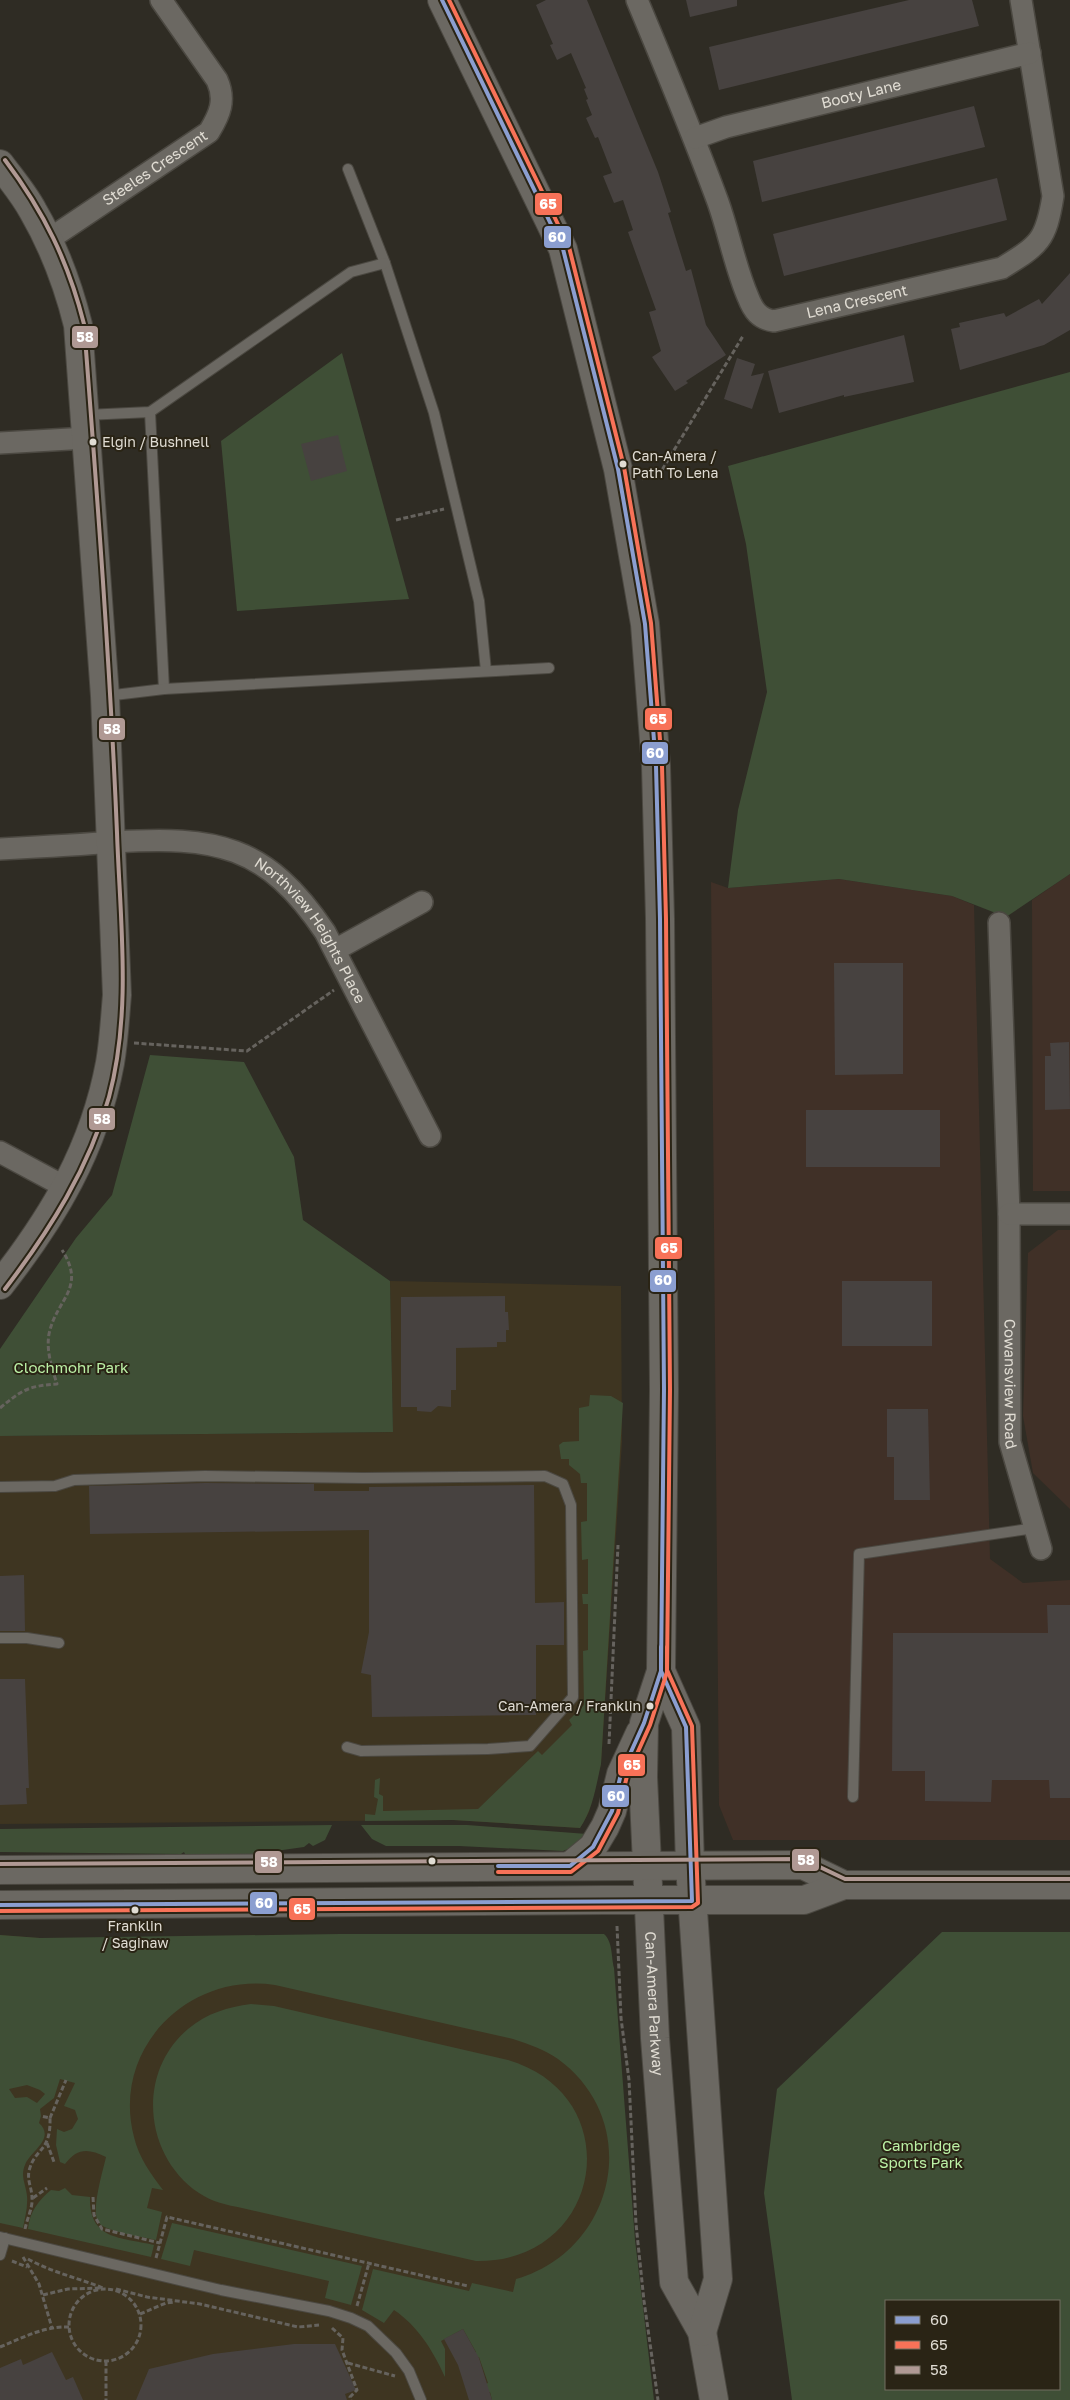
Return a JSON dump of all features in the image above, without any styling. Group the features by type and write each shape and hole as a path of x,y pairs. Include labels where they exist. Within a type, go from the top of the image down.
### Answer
{"main road":[{"name":"Can-Amera Parkway","path":"442,0 563,249 621,488 645,624 656,766 660,919 664,1380 661,1671 644,1724 644,1777 661,2131 674,2282 702,2332 714,2400"},
{"path":"0,164 32,209 48,240 70,295 78,325 105,696 117,995 113,1041 106,1082 94,1124 67,1188 37,1236 0,1285"},
{"name":"Can-Amera Parkway","path":"661,1671 686,1727 692,1901 718,2279 702,2332"},
{"path":"570,1866 593,1847 605,1827 612,1811 621,1774 644,1724"},
{"path":"0,1870 803,1865 844,1885"},
{"path":"0,1906 804,1900 844,1885 1070,1884"}],"street":[{"name":"Steeles Crescent","path":"48,240 208,132 218,118 222,106 222,91 217,80 161,0"},
{"name":"Lena Crescent","path":"636,0 695,138 723,217 748,297 757,313 765,320 774,321 1002,268 1034,248 1050,218 1053,196 1022,0"},
{"name":"Booty Lane","path":"695,138 726,127 1030,53"},
{"path":"0,443 86,426"},
{"name":"Northview Heights Place","path":"0,849 110,842 193,841 217,845 240,853 280,877 308,906 335,950 430,1136"},
{"path":"335,950 422,902"},
{"name":"Cowansview Road","path":"999,923 1009,1214 1010,1442 1041,1549"},
{"path":"0,1152 67,1188"},
{"path":"1009,1214 1070,1214"}],"lane":[{"path":"348,169 385,263 434,413 479,601 486,670"},
{"path":"86,426 150,412 351,272 385,263"},
{"path":"150,412 164,689"},
{"path":"105,696 164,689 549,668"},
{"path":"0,1487 54,1486 74,1480 251,1476 363,1478 545,1476 563,1484 571,1505 573,1697 530,1746 488,1749 361,1751 346,1747"},
{"path":"853,1797 859,1554 1035,1528"},
{"path":"0,1638 27,1638 59,1642"},
{"path":"4,2258 2,2237 221,2290 329,2311 351,2318 368,2326 383,2338 396,2353 414,2381 421,2400"}],"path":[{"path":"621,488 662,470 743,336"},
{"path":"396,520 457,506"},
{"path":"113,1041 247,1050 349,980"},
{"path":"0,1408 20,1391 40,1385 57,1384 50,1358 49,1333 72,1280 72,1265 62,1250"},
{"path":"608,1751 618,1545"},
{"path":"617,1926 622,2018 629,2080 636,2224 658,2400"},
{"path":"25,2229 33,2198 28,2178 29,2168 47,2144 50,2133 50,2118 66,2080"},
{"path":"41,2116 50,2118"},
{"path":"47,2144 54,2162"},
{"path":"33,2198 47,2188"},
{"path":"93,2197 94,2215 102,2229 160,2243"},
{"path":"156,2258 167,2217 468,2286"},
{"path":"21,2252 43,2295 52,2328"},
{"path":"23,2257 43,2268 72,2275 103,2288"},
{"path":"4,2258 29,2268"},
{"path":"357,2306 369,2263"},
{"path":"43,2295 56,2291 86,2287 116,2289 298,2327 323,2325"},
{"path":"103,2288 83,2296 70,2315 69,2327 72,2339 78,2349 88,2357 106,2361 123,2357 133,2349 139,2338 142,2326 140,2314 135,2304 116,2289"},
{"path":"140,2314 166,2302 184,2302"},
{"path":"329,2325 343,2338"},
{"path":"0,2347 52,2328 69,2327"},
{"path":"345,2333 342,2350 358,2390 350,2397 351,2400"},
{"path":"106,2361 106,2400"},
{"path":"347,2362 414,2381"}],"shaded area":[{"path":"1070,874 1070,1191 1033,1191 1032,900"},
{"path":"839,879 952,896 974,905 990,1559 1023,1583 1070,1580 1070,1840 733,1840 719,1805 711,882 728,888"},
{"path":"1058,1230 1070,1230 1070,1509 1033,1473 1023,1416 1028,1253"},
{"path":"390,1281 621,1286 622,1442 601,1764 589,1812 580,1828 453,1820 0,1824 0,1436 393,1432"},
{"path":"0,1935 40,1938 401,1939 612,2080 645,2400 0,2400"}],"green space":[{"path":"342,353 409,599 237,611 221,441"},
{"path":"1070,372 1070,874 1006,917 952,896 839,879 728,888 738,810 767,692 746,544 728,466"},
{"name":"Clochmohr Park","path":"150,1055 244,1062 294,1157 303,1220 390,1281 393,1432 0,1436 0,1349 76,1238 112,1195"},
{"path":"590,1395 611,1396 623,1403 601,1764 594,1797 584,1821 580,1828 453,1820 365,1821 365,1814 375,1815 378,1799 374,1797 375,1780 380,1778 379,1794 383,1796 383,1811 478,1809 538,1751 542,1755 572,1725 569,1720 584,1705 583,1651 588,1650 588,1604 583,1604 582,1594 588,1594 588,1559 582,1560 581,1522 587,1521 587,1483 581,1483 580,1474 569,1465 569,1459 561,1459 559,1445 563,1442 579,1441 579,1408 589,1406"},
{"path":"332,1825 325,1840 313,1846 309,1843 304,1847 247,1855 185,1854 184,1852 181,1854 0,1852 0,1829"},
{"path":"361,1825 467,1825 587,1834 580,1844 563,1851 459,1846 386,1846 372,1839"},
{"name":"Cambridge Sports Park","path":"942,1932 1070,1932 1070,2400 792,2400 764,2193 777,2089"},
{"path":"340,1934 604,1934 609,1941 614,1968 635,2240 654,2400 492,2400 490,2392 469,2395 468,2390 488,2383 479,2357 458,2365 458,2363 476,2352 463,2329 441,2341 445,2349 445,2377 418,2331 403,2316 394,2310 384,2323 362,2310 373,2269 469,2291 472,2283 513,2292 516,2279 550,2264 577,2241 596,2213 607,2182 609,2149 602,2116 585,2085 558,2059 537,2048 513,2039 275,1985 243,1984 213,1991 186,2004 163,2023 146,2047 134,2074 130,2105 136,2145 142,2159 163,2190 152,2188 147,2208 162,2212 156,2240 117,2232 99,2223 96,2201 106,2157 94,2152 83,2151 78,2152 65,2164 60,2162 56,2145 57,2129 64,2132 72,2129 78,2119 75,2110 64,2106 75,2083 60,2079 54,2098 40,2109 39,2123 45,2134 24,2169 23,2177 27,2200 23,2228 0,2223 0,1935 40,1938","holes":["27,2085 45,2094 37,2103 27,2097 15,2098 9,2089"]},
{"path":"251,2004 274,2006 508,2060 547,2079 572,2107 585,2140 586,2175 575,2208 552,2236 519,2254 476,2261 225,2204 209,2199 199,2193 181,2177 167,2158 158,2136 153,2114 154,2090 160,2068 171,2047 195,2023 218,2012"},
{"path":"65,2188 72,2195 90,2197 91,2211 95,2222 101,2229 119,2238 154,2245 151,2257 28,2229 35,2207 42,2198 51,2190 59,2191"},
{"path":"172,2223 362,2266 351,2305 325,2298 329,2281 194,2250 190,2266 161,2259"}],"building":[{"path":"546,0 587,0 658,172 671,212 668,213 686,271 691,269 706,325 726,355 686,381 688,383 675,391 652,357 661,351 649,312 656,310 628,232 633,230 623,200 614,203 603,176 612,173 598,137 595,138 586,118 592,115 586,100 588,99 584,89 586,88 571,53 557,60 550,45 553,44 536,5"},
{"path":"686,0 737,0 737,6 690,17"},
{"path":"909,0 972,0 979,26 719,90 709,47"},
{"path":"974,106 985,147 762,202 753,161"},
{"path":"997,178 1007,220 784,276 773,234"},
{"path":"1070,273 1070,330 1044,345 960,370 951,329 960,327 959,323 1004,313 1006,317 1039,299 1042,304"},
{"path":"904,335 914,382 844,397 844,395 779,413 768,371"},
{"path":"737,358 755,364 751,376 764,373 752,409 724,399"},
{"path":"338,435 347,471 311,481 301,444"},
{"path":"834,963 903,963 903,1074 835,1075"},
{"path":"1069,1042 1070,1109 1045,1110 1045,1056 1051,1056 1050,1043"},
{"path":"806,1110 940,1110 940,1167 806,1167"},
{"path":"842,1281 932,1281 932,1346 842,1346"},
{"path":"505,1296 505,1312 508,1312 509,1330 506,1330 506,1342 497,1342 497,1347 456,1348 456,1390 451,1390 451,1407 438,1406 431,1412 417,1411 417,1407 401,1407 401,1297"},
{"path":"887,1409 928,1409 930,1500 894,1500 894,1457 887,1457"},
{"path":"205,1483 314,1484 314,1491 369,1491 369,1487 534,1485 535,1603 564,1602 564,1645 536,1645 536,1715 372,1717 371,1675 361,1673 369,1632 369,1530 90,1534 89,1486"},
{"path":"24,1575 25,1631 0,1631 0,1576"},
{"path":"1047,1605 1070,1605 1070,1798 1050,1798 1049,1780 992,1780 991,1802 925,1801 925,1771 892,1771 893,1633 1048,1633"},
{"path":"0,1679 25,1679 29,1788 26,1788 27,1804 0,1805"},
{"path":"463,2329 479,2358 492,2400 469,2400 458,2365 444,2339"},
{"path":"294,2344 335,2344 356,2390 345,2394 347,2400 136,2400 149,2369 213,2354"},
{"path":"52,2352 66,2380 73,2377 83,2400 0,2400 0,2368 21,2359 23,2365"}],"transit line":[{"name":"60","path":"0,1905 692,1901 686,1727 661,1671 664,1389 660,919 656,766 645,624 618,469 563,249 442,0"},
{"name":"65","path":"0,1911 692,1907 698,1903 692,1726 667,1670 670,1389 666,919 662,766 651,623 624,467 569,247 449,0"},
{"name":"58","path":"5,160 32,199 53,238 78,301 84,324 107,642 123,965 120,1032 116,1065 101,1123 91,1149 66,1198 22,1267 5,1289"},
{"name":"60","path":"498,1866 570,1866 593,1847 612,1811 621,1774 644,1723 661,1671 661,1647"},
{"name":"65","path":"498,1872 571,1872 598,1851 618,1813 627,1776 650,1725 667,1672 667,1647"},
{"name":"58","path":"0,1864 803,1859 845,1879 1070,1879"}],"place":[{"name":"Elgin / Bushnell","path":"93,442"},
{"name":"Can-Amera / Path To Lena","path":"623,464"},
{"name":"Can-Amera / Franklin","path":"650,1706"},
{"name":"Franklin / Saginaw","path":"135,1910"}]}
